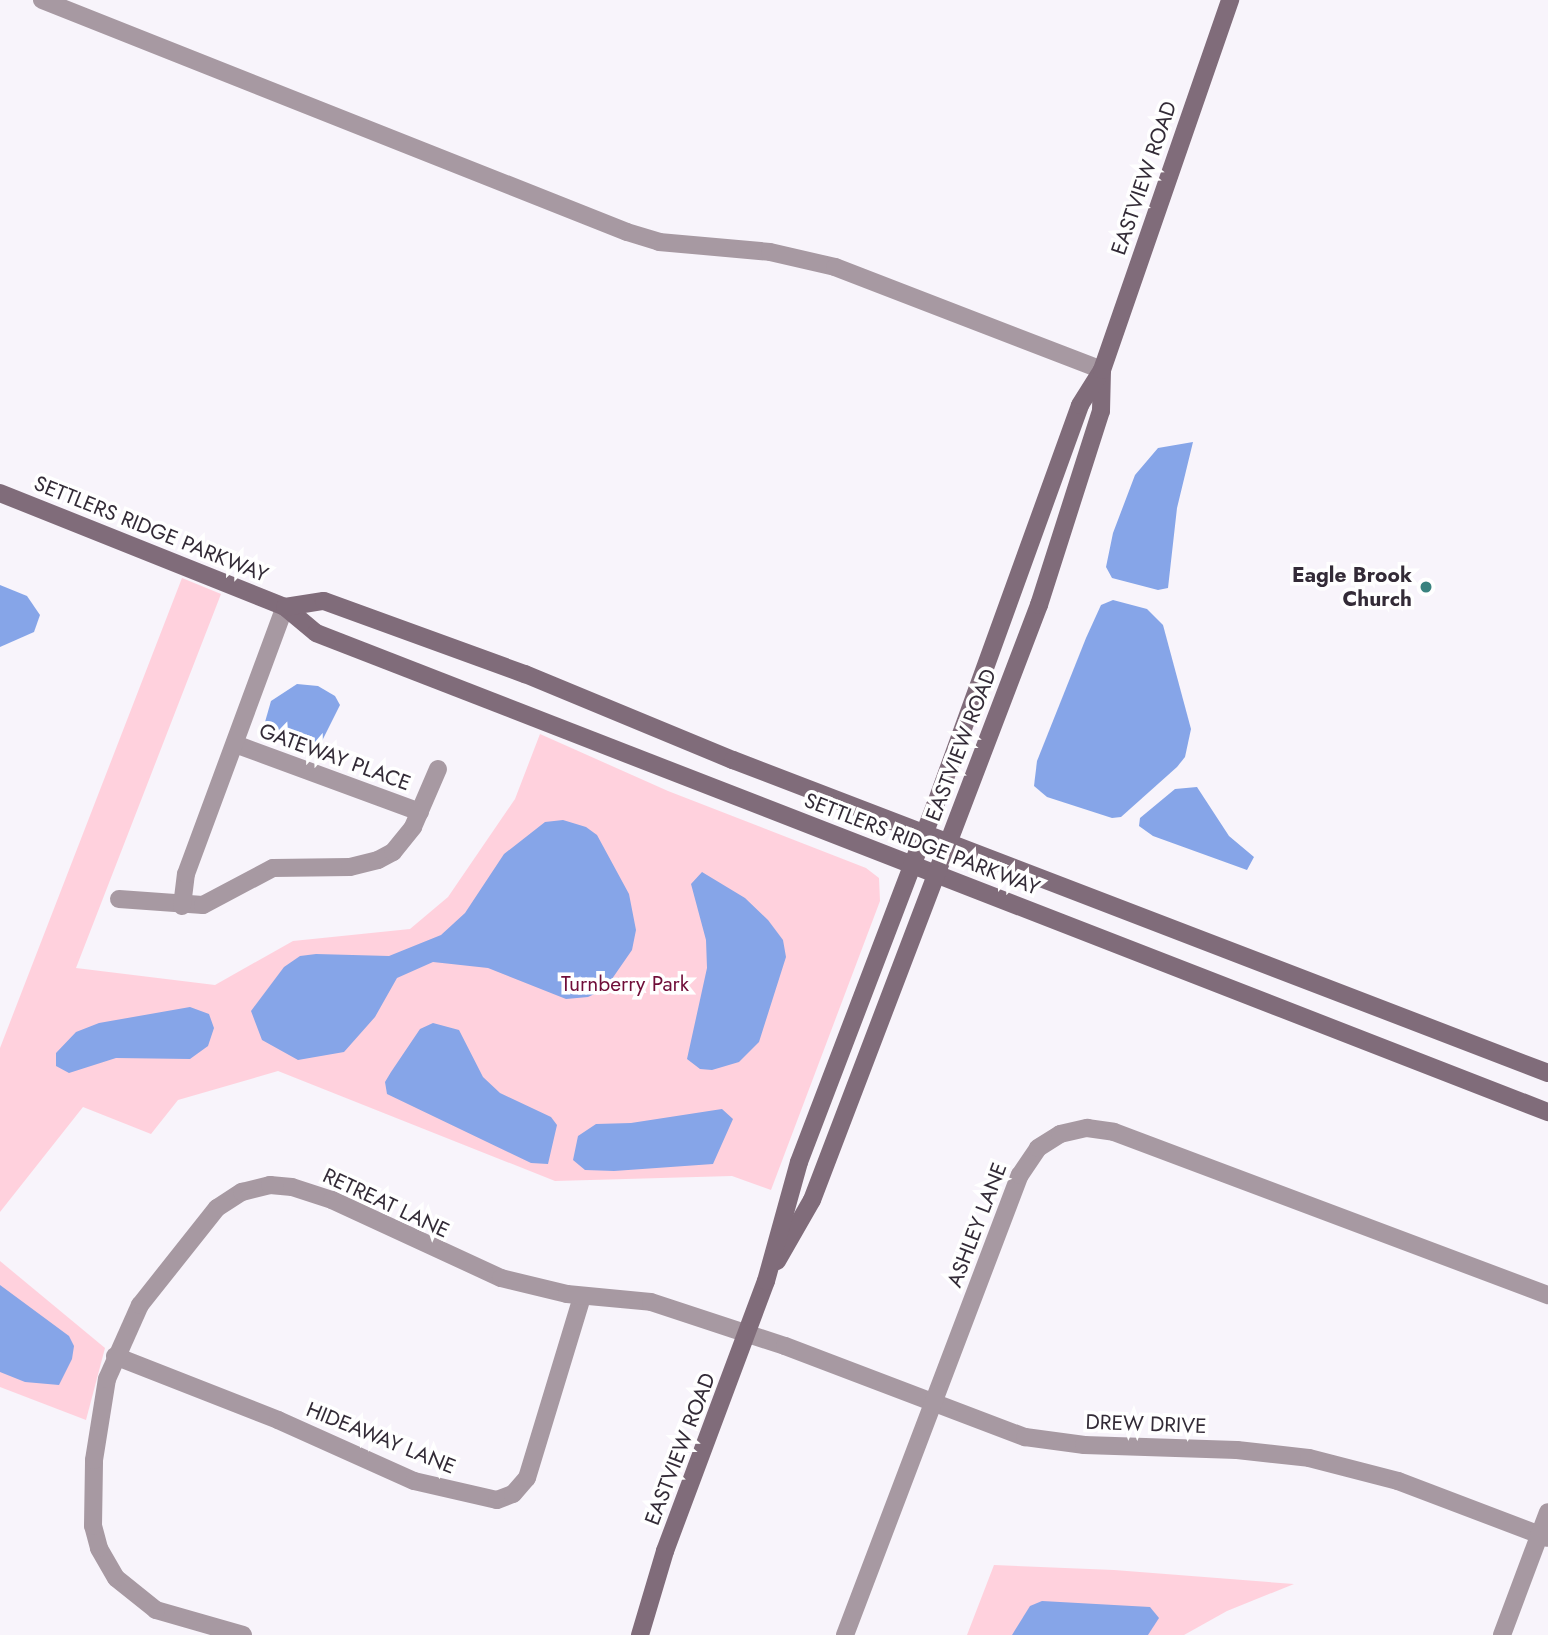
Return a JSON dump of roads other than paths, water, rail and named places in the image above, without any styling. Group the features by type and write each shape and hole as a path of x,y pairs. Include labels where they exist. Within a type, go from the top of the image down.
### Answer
{"street":[{"path":"42,0 627,232 659,242 770,252 835,267 1102,370"},
{"name":"EASTVIEW ROAD","path":"640,1635 662,1560 766,1281 786,1197 925,833 1080,405 1102,370 1230,0"},
{"name":"EASTVIEW ROAD","path":"766,1281 812,1200 1038,605 1101,411 1102,370"},
{"name":"SETTLERS RIDGE PARKWAY","path":"0,494 285,607 316,633 1548,1112"},
{"name":"SETTLERS RIDGE PARKWAY","path":"285,607 324,601 525,674 948,842 1548,1073"},
{"name":"GATEWAY PLACE","path":"182,906 186,874 285,607"},
{"name":"GATEWAY PLACE","path":"235,744 420,813"},
{"name":"GATEWAY PLACE","path":"119,900 182,906 216,902 273,868 350,867 378,860 404,841 420,813 438,769"},
{"name":"ASHLEY LANE","path":"845,1635 1027,1161 1049,1140 1074,1130 1114,1132 1548,1295"},
{"name":"RETREAT LANE","path":"243,1635 148,1606 121,1583 101,1554 92,1519 95,1442 115,1356 147,1293 211,1214 235,1195 264,1186 306,1191 478,1270 531,1287 582,1297 650,1302 747,1335"},
{"name":"HIDEAWAY LANE","path":"115,1356 278,1420 414,1480 497,1500 513,1494 527,1478 582,1297"},
{"name":"DREW DRIVE","path":"747,1335 909,1391 995,1428 1054,1442 1237,1450 1352,1467 1544,1536"},
{"path":"1502,1635 1544,1536 1548,1513"}],"water":[{"path":"1193,442 1177,508 1168,588 1158,590 1112,578 1106,567 1113,533 1135,475 1158,448"},
{"path":"0,585 27,596 40,615 34,632 0,647"},
{"path":"1113,600 1147,609 1163,625 1191,729 1185,757 1177,767 1121,817 1112,818 1047,797 1034,786 1037,761 1086,638 1101,605"},
{"path":"297,684 318,686 335,696 340,705 319,747 272,735 265,722 271,701"},
{"path":"1197,787 1229,836 1254,857 1247,870 1153,836 1139,826 1140,818 1175,789"},
{"path":"563,820 586,827 597,835 629,894 636,930 632,950 605,989 588,997 566,999 488,968 433,962 397,978 375,1017 344,1052 298,1060 262,1040 251,1011 284,967 300,956 316,954 389,956 441,935 465,913 504,854 545,822"},
{"path":"702,872 745,898 768,920 783,940 786,957 759,1042 739,1062 712,1070 700,1069 687,1059 707,968 706,940 691,884"},
{"path":"190,1007 209,1014 214,1028 208,1046 190,1059 116,1058 69,1073 56,1066 56,1053 76,1032 99,1023"},
{"path":"433,1023 459,1030 483,1077 500,1093 551,1117 557,1125 548,1164 531,1163 387,1094 385,1082 391,1072 420,1029"},
{"path":"722,1109 733,1119 713,1164 614,1171 585,1170 573,1160 578,1136 596,1124 631,1123"},
{"path":"0,1285 69,1336 74,1346 72,1359 59,1385 25,1382 0,1372"},
{"path":"1042,1601 1150,1607 1159,1618 1148,1635 1012,1635 1030,1606"}],"place":[{"name":"Eagle Brook Church","path":"1426,587"}],"park label":[{"name":"Turnberry Park","path":"625,984"}]}
